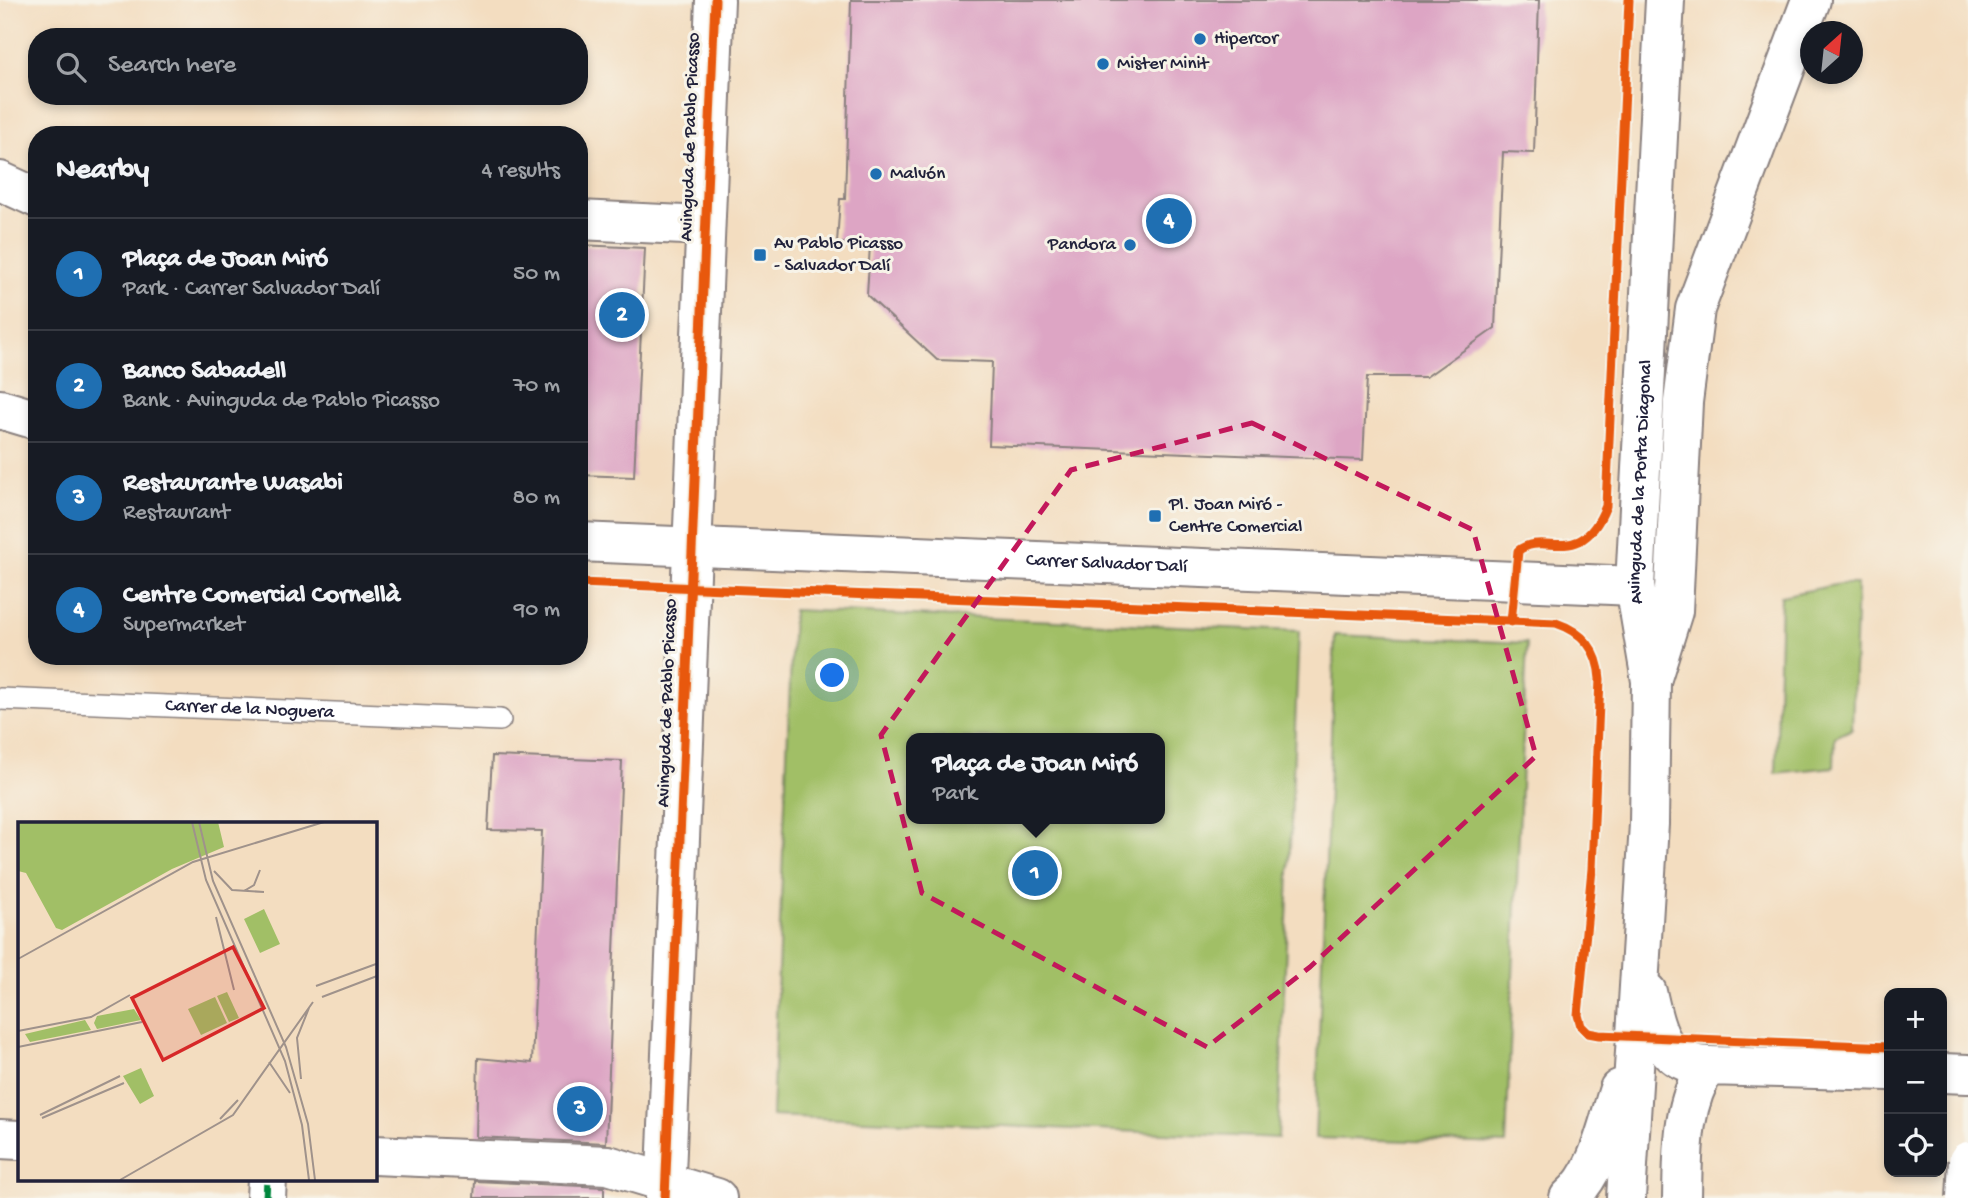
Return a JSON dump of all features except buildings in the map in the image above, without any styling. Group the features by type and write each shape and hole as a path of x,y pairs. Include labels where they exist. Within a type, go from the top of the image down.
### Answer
{"main road":[{"name":"Avinguda de Pablo Picasso","path":"665,1190 715,0"},
{"name":"Avinguda de la Porta Diagonal","path":"1626,1198 1648,824 1651,681 1635,586 1665,0"},
{"path":"1651,681 1673,611 1682,402 1695,309 1811,0"},
{"path":"0,181 28,194"},
{"path":"588,220 705,226"},
{"path":"0,409 28,417"},
{"name":"Carrer Salvador Dalí","path":"588,541 1635,586"},
{"name":"Avinguda de la Porta Diagonal","path":"1640,963 1656,1029 1677,1059 1691,1065 1707,1066 1884,1071"},
{"name":"Avinguda de la Porta Diagonal","path":"1569,1198 1584,1181 1595,1161 1636,1037"},
{"path":"1682,1198 1685,1122 1698,1081 1707,1066"},
{"path":"1947,1073 1968,1074"},
{"path":"0,1139 18,1140"},
{"path":"376,1155 608,1165 665,1190 717,1198"},
{"path":"1966,1198 1968,1161"},
{"path":"266,1198 267,1180"}],"lane":[{"name":"Carrer de la Noguera","path":"0,699 500,720"}],"highlighted area":[{"path":"1252,423 1473,530 1536,756 1310,967 1207,1047 922,893 881,735 1071,470"}],"green space":[{"path":"1840,584 1857,584 1852,729 1835,737 1834,767 1776,773 1781,596"},
{"path":"793,610 1299,631 1278,1138 772,1116"},
{"path":"1335,635 1527,643 1506,1144 1315,1138"}],"marked path":[{"path":"266,1198 267,1180"}],"cycle path":[{"path":"665,1198 715,0"},
{"path":"1511,622 1518,551 1528,545 1574,543 1596,526 1606,506 1629,0"},
{"path":"588,583 1556,623 1574,631 1587,643 1596,659 1600,679 1592,869 1578,1015 1581,1026 1588,1033 1599,1035 1884,1047"}],"place":[{"name":"Hipercor","path":"1200,39"},
{"name":"Mister Minit","path":"1103,64"},
{"name":"Malvón","path":"876,174"},
{"name":"Centre Comercial Cornellà","path":"1169,221"},
{"name":"Pandora","path":"1130,245"},
{"name":"Av Pablo Picasso - Salvador Dalí","path":"760,255"},
{"name":"Banco Sabadell","path":"622,315"},
{"name":"Pl. Joan Miró - Centre Comercial","path":"1155,516"},
{"name":"Plaça de Joan Miró","path":"1035,873"},
{"name":"Restaurante Wasabi","path":"580,1109"}]}
